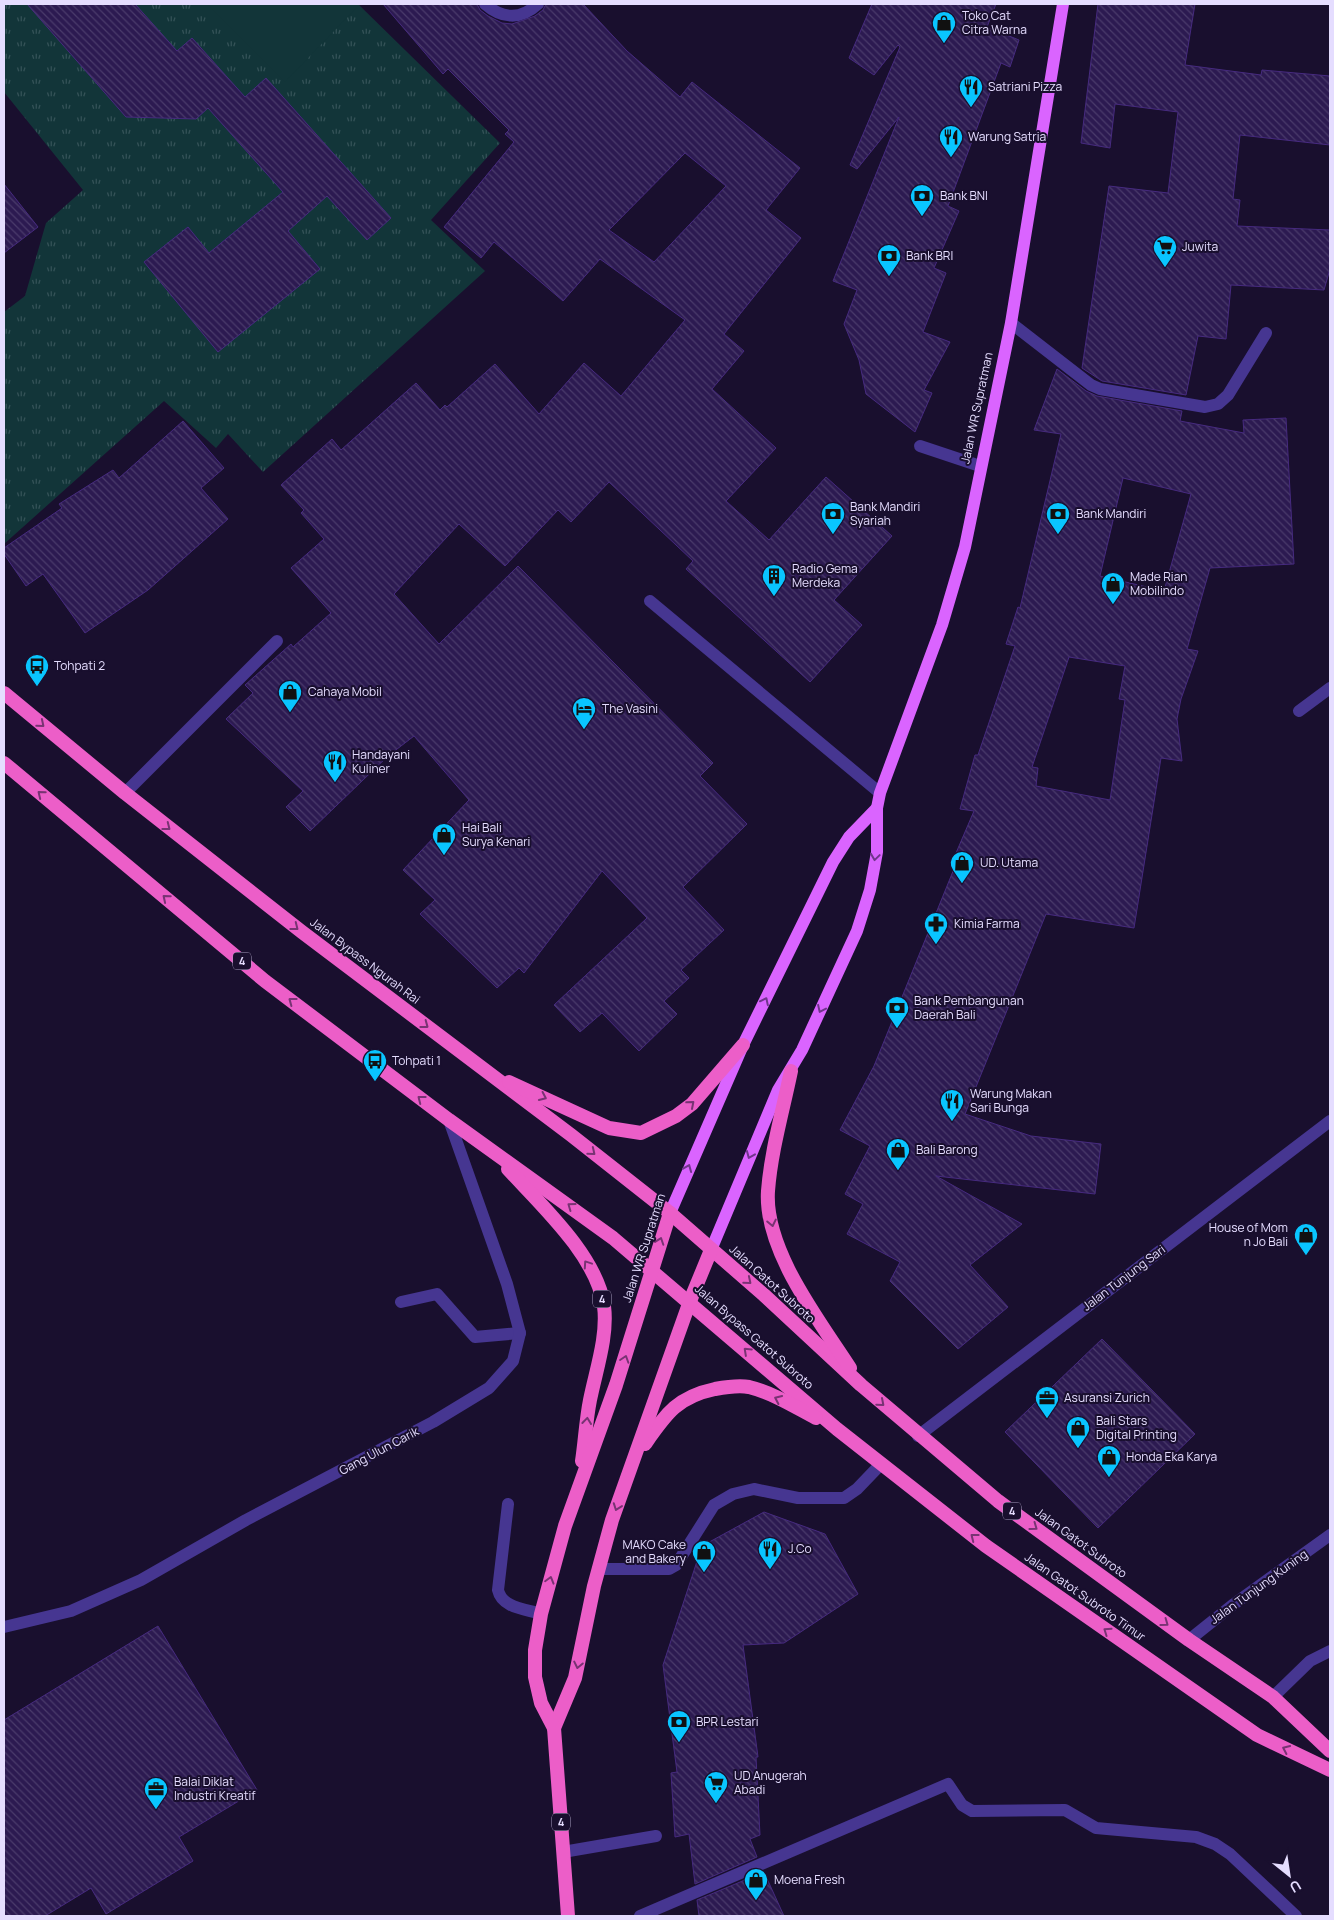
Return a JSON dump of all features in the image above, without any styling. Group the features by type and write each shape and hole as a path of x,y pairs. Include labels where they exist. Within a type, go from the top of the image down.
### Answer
{"highway":[{"name":"Jalan Bypass Ngurah Rai","path":"4,693 125,793 302,932 571,1135 670,1213 711,1250"},
{"name":"4","path":"4,763 265,981 449,1120 613,1238 651,1268"},
{"path":"483,1070 609,1128 641,1133 676,1116 692,1104 743,1044"},
{"path":"790,1071 768,1190 772,1223 784,1256 809,1305 861,1385"},
{"name":"4","path":"489,1149 562,1228 592,1270 604,1305 603,1331 590,1402 578,1487"},
{"name":"Jalan WR Supratman","path":"568,1916 554,1728 542,1703 535,1677 535,1650 541,1614 578,1487 621,1369 651,1268 670,1213"},
{"name":"Jalan WR Supratman","path":"554,1728 575,1678 598,1569 612,1520 690,1301 711,1250"},
{"name":"Jalan Gatot Subroto","path":"711,1250 918,1436 998,1501 1189,1640 1273,1697 1330,1751"},
{"name":"Jalan Bypass Gatot Subroto","path":"651,1268 837,1429"},
{"name":"4","path":"633,1461 663,1418 682,1400 702,1392 729,1386 759,1390 837,1429"},
{"name":"Jalan Gatot Subroto Timur","path":"837,1429 994,1552 1257,1735 1330,1770"}],"main road":[{"name":"Jalan WR Supratman","path":"711,1250 778,1090 790,1071 857,931 870,890 877,852 877,808 880,793 942,625 965,547 980,466 1012,323 1063,4"},
{"name":"Jalan WR Supratman","path":"670,1213 743,1044 833,862 849,837 877,808"}],"street":[{"path":"485,4 491,10 505,16 521,16 538,4"},
{"path":"1012,323 1091,385 1100,389 1205,407 1218,404 1228,395 1266,333"},
{"path":"920,446 980,466"},
{"path":"650,602 880,793"},
{"path":"125,793 277,641"},
{"path":"1299,711 1330,688"},
{"name":"Gang Ulun Carik","path":"4,1627 71,1612 141,1580 246,1520 434,1422 490,1388 513,1361 520,1334 507,1284 449,1120"},
{"name":"Jalan Tunjung Sari","path":"918,1436 1330,1121"},
{"path":"401,1302 437,1294 476,1337 520,1334"},
{"path":"598,1569 669,1569 676,1565 714,1504 732,1494 754,1489 798,1498 844,1498 857,1489 881,1464"},
{"path":"508,1504 498,1590 499,1596 504,1603 541,1614"},
{"name":"Jalan Tunjung Kuning","path":"1189,1640 1234,1604 1330,1536"},
{"path":"1273,1697 1310,1661 1330,1651"},
{"path":"640,1916 948,1784 962,1805 972,1811 1065,1810 1096,1828 1202,1839 1230,1854 1296,1916"},
{"path":"563,1852 656,1836"}],"green space":[{"path":"4,4 358,4 500,143 431,220 485,271 263,472 228,434 216,448 164,401 4,544 4,312 25,296 46,223 83,190 4,92"},
{"path":"207,4 358,4 359,5 285,82"}],"building":[{"path":"27,4 135,4 177,51 192,38 245,97 266,78 391,218 367,240 327,196 288,231 320,269 218,352 144,262 188,227 209,253 283,192 208,108 196,119 126,117"},
{"path":"383,4 477,4 480,10 488,16 502,23 512,24 535,16 543,10 546,4 583,4 627,51 680,97 692,82 800,168 766,210 801,238 724,334 744,351 712,389 776,448 726,501 769,540 826,477 892,536 834,600 862,625 810,682 686,569 693,561 609,482 571,522 558,510 505,566 459,524 394,594 439,644 518,566 713,763 700,776 747,824 683,887 724,930 681,970 689,978 664,1001 677,1014 639,1051 602,1013 580,1032 554,1005 647,918 602,871 524,973 519,968 497,988 420,914 435,900 403,870 469,800 414,736 388,756 310,831 286,807 303,791 226,719 253,693 245,685 291,644 293,647 331,613 291,568 324,539 301,513 304,510 281,485 332,439 341,450 416,383 440,410 445,405 447,407 495,364 539,414 584,363 621,396 685,320 600,259 563,301 494,242 481,258 444,227 514,142 505,134 509,130 448,69 443,74","holes":["685,153 726,186 654,262 609,230"]},
{"path":"872,4 996,4 987,27 1019,40 1010,67 1001,63 948,206 959,211 934,268 946,273 923,332 950,342 924,390 932,393 915,432 866,394 859,360 844,324 857,290 833,281 899,117 857,169 850,165 900,47 898,45 874,75 849,58"},
{"path":"1098,4 1195,4 1185,65 1261,75 1262,70 1330,76 1330,145 1240,135 1233,199 1240,200 1237,226 1330,230 1330,269 1324,290 1231,285 1226,339 1198,336 1186,395 1102,381 1082,368 1109,186 1168,193 1178,112 1115,104 1110,148 1081,143"},
{"path":"4,184 38,227 4,253"},
{"path":"1057,369 1086,391 1097,396 1182,411 1180,421 1244,433 1243,420 1286,418 1294,564 1210,568 1187,649 1198,651 1181,699 1177,719 1182,761 1161,758 1134,928 1046,914 965,1114 1031,1136 1101,1144 1095,1194 936,1176 1022,1224 970,1265 1008,1307 958,1349 890,1281 900,1262 847,1234 863,1204 845,1194 870,1146 840,1130 874,1066 960,854 956,853 974,811 960,809 975,755 978,755 1015,646 1006,644 1018,607 1020,608 1061,434 1034,430","holes":["1123,478 1191,494 1164,591 1100,576","1069,657 1125,666 1119,699 1125,700 1110,800 1036,786 1038,768 1032,767"]},
{"path":"183,421 224,468 201,488 228,519 148,590 85,633 43,574 26,586 4,554 4,548 62,508 59,504 113,470 119,478"},
{"path":"1102,1339 1195,1434 1098,1528 1005,1432"},
{"path":"764,1512 825,1534 858,1594 784,1643 743,1645 758,1757 756,1757 760,1835 750,1839 757,1857 695,1884 689,1834 675,1837 671,1773 677,1772 663,1665 702,1546"},
{"name":"Balai Diklat Industri Kreatif","path":"158,1626 257,1790 179,1837 193,1861 106,1914 91,1888 45,1916 4,1916 4,1720"},
{"path":"764,1872 784,1916 699,1916 697,1900"}],"place":[{"name":"Toko Cat Citra Warna","path":"944,44"},
{"name":"Satriani Pizza","path":"971,108"},
{"name":"Warung Satria","path":"951,158"},
{"name":"Bank BNI","path":"922,217"},
{"name":"Juwita","path":"1165,268"},
{"name":"Bank BRI","path":"889,277"},
{"name":"Bank Mandiri Syariah","path":"833,535"},
{"name":"Bank Mandiri","path":"1058,535"},
{"name":"Radio Gema Merdeka","path":"774,597"},
{"name":"Made Rian Mobilindo","path":"1113,605"},
{"name":"Tohpati 2","path":"37,687"},
{"name":"Cahaya Mobil","path":"290,713"},
{"name":"The Vasini","path":"584,730"},
{"name":"Handayani Kuliner","path":"335,783"},
{"name":"Hai Bali Surya Kenari","path":"444,856"},
{"name":"UD. Utama","path":"962,884"},
{"name":"Kimia Farma","path":"936,945"},
{"name":"Bank Pembangunan Daerah Bali","path":"897,1029"},
{"name":"Tohpati 1","path":"375,1082"},
{"name":"Warung Makan Sari Bunga","path":"952,1122"},
{"name":"Bali Barong","path":"898,1171"},
{"name":"House of Mom n Jo Bali","path":"1306,1256"},
{"name":"Asuransi Zurich","path":"1047,1419"},
{"name":"Bali Stars Digital Printing","path":"1078,1449"},
{"name":"Honda Eka Karya","path":"1109,1478"},
{"name":"J.Co","path":"770,1570"},
{"name":"MAKO Cake and Bakery","path":"704,1573"},
{"name":"BPR Lestari","path":"679,1743"},
{"name":"UD Anugerah Abadi","path":"716,1804"},
{"name":"Balai Diklat Industri Kreatif","path":"156,1810"},
{"name":"Moena Fresh","path":"756,1901"}]}
